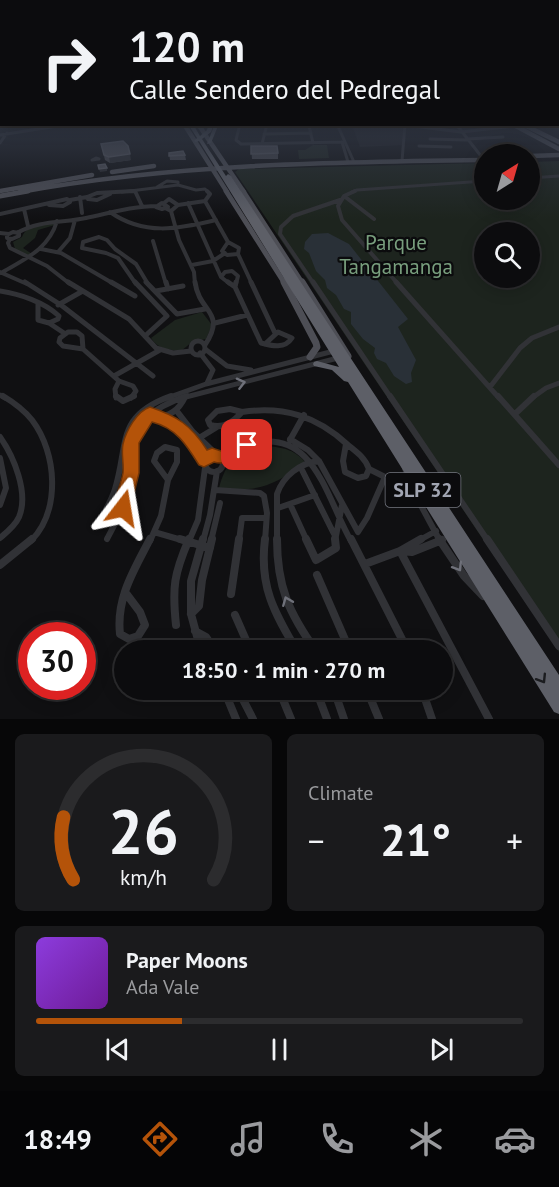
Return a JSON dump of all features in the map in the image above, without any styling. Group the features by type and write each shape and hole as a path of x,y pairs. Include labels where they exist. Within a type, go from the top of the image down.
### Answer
{"highway":[{"name":"SLP 32","path":"209,153 559,687"},
{"name":"SLP 32","path":"213,153 303,303 559,707"},
{"path":"287,287 303,303"},
{"path":"313,360 340,371 361,394"}],"main road":[{"path":"200,153 287,287 316,343 313,360"},
{"path":"216,153 341,343 359,380"},
{"path":"202,158 213,161 219,159 219,156"},
{"path":"219,156 239,163"},
{"path":"540,157 559,156"},
{"path":"187,164 474,158"},
{"path":"225,165 351,161"},
{"path":"0,193 29,184 208,165"},
{"path":"0,193 159,166"},
{"path":"181,169 215,175 222,172 231,174"}],"street":[{"path":"347,153 351,161"},
{"path":"402,159 403,153"},
{"path":"540,177 559,176"},
{"path":"474,182 373,187 357,190 341,200 292,216 282,225 280,234 559,646"},
{"path":"0,214 47,205 63,199 87,197 96,200 110,194 178,185 209,191 205,201"},
{"path":"196,190 194,194 205,201 228,242 237,246 240,251 238,254 275,333"},
{"path":"135,191 142,206"},
{"path":"80,197 82,213"},
{"path":"0,235 8,237 28,226 75,220 160,204 169,199 178,205"},
{"path":"341,200 374,219"},
{"path":"341,200 354,206"},
{"path":"341,200 342,220 559,465"},
{"path":"171,211 178,205 205,201"},
{"path":"188,203 221,277 235,287 258,339 266,344 279,346 291,340 287,334 275,333"},
{"path":"160,204 171,211 179,240 192,265 196,290 215,323 214,331 204,349 213,370"},
{"path":"24,209 28,226"},
{"path":"110,212 133,226 168,231 216,220"},
{"path":"58,252 70,240 75,220"},
{"path":"0,273 41,249 55,233 57,222"},
{"path":"8,237 9,248 57,273 81,292 129,319 160,350 173,353 204,349"},
{"path":"145,336 167,316 163,309 135,282 126,265 119,259 104,252 82,248 81,245 94,237 107,240 115,249 136,264 143,279 177,314 205,309"},
{"path":"153,241 168,289"},
{"path":"225,254 222,251 223,247 228,242"},
{"path":"41,249 58,252 135,296"},
{"path":"192,265 213,261 225,254 238,254"},
{"path":"221,277 225,272 235,272 238,276 235,287"},
{"path":"0,273 30,284 135,365 153,376"},
{"path":"156,291 183,286"},
{"path":"0,291 18,294 51,309 59,316 55,321 49,323"},
{"path":"51,309 81,292"},
{"path":"38,304 38,320 49,323 64,333"},
{"path":"215,323 247,315"},
{"path":"490,387 520,348 532,338 559,327"},
{"path":"94,332 81,335 71,331 64,333 59,342 63,346 83,349 119,381"},
{"path":"266,344 275,333"},
{"path":"81,335 83,349"},
{"path":"191,351 190,347 194,343 227,366"},
{"path":"114,376 160,350"},
{"path":"101,519 115,490 124,434 135,419 171,394 287,363 336,355"},
{"path":"207,360 215,356"},
{"path":"107,539 123,508 129,490 130,453 134,436 149,410 184,397 291,370 313,360"},
{"path":"287,363 291,370"},
{"path":"206,384 213,370 227,366 256,371"},
{"path":"515,414 550,385 559,383"},
{"path":"0,395 12,402 33,421 49,464 52,503 44,525 26,546 0,566"},
{"path":"149,410 155,417 164,417 176,410 184,397"},
{"path":"176,625 173,594 176,569 198,520 207,457 219,456 247,445 289,441 315,461 358,532 367,518 384,477 369,469 366,461 338,435 304,415 264,409 242,412 230,409 216,411 208,420 210,425 225,426 242,412"},
{"path":"176,410 205,464 217,471"},
{"path":"289,441 304,415"},
{"path":"164,417 199,438 219,456 223,465 217,471 210,548 199,584 199,606 191,614"},
{"path":"199,438 217,427"},
{"path":"0,437 9,448 23,505 19,520 0,538"},
{"path":"346,444 343,461 345,471 358,478 366,476 369,469"},
{"path":"125,592 144,619 144,630 139,637 129,639 120,634 118,625 125,592 154,532 165,500 168,480 178,462 177,450 171,446 162,447 155,453 154,461 168,480"},
{"path":"0,458 7,482 7,495 0,505"},
{"path":"404,460 403,470 407,482 463,575 504,617"},
{"path":"309,640 285,600 280,581 278,508 279,486 286,477 315,461"},
{"path":"315,461 338,518 365,564 403,640"},
{"path":"301,468 335,535"},
{"path":"215,490 260,493 264,496 266,518 263,565 266,593 291,640"},
{"path":"278,508 315,495"},
{"path":"198,640 191,614 191,581 200,545 220,503"},
{"path":"290,504 316,560 336,548 335,535 342,505"},
{"path":"198,520 212,518"},
{"path":"231,594 233,565 241,543 242,518 266,518"},
{"path":"365,564 400,551 436,531"},
{"path":"154,532 210,548"},
{"path":"400,551 412,552 442,540"},
{"path":"400,551 489,719"},
{"path":"318,575 345,640"},
{"path":"191,581 199,584"},
{"path":"235,615 246,640"},
{"path":"195,631 207,640"},
{"path":"228,700 236,719"},
{"path":"243,700 253,719"},
{"path":"283,700 291,719"},
{"path":"320,700 327,719"},
{"path":"337,700 344,719"},
{"path":"371,700 379,719"},
{"path":"425,700 432,719"}],"green space":[{"path":"298,153 328,153 329,158 299,159"},
{"name":"Parque Tangamanga","path":"559,161 559,652 235,172 239,169 474,163 474,210 540,210 540,162"},
{"path":"55,223 55,225 38,230 35,238 23,248 32,254 29,256 15,249 13,242 28,230 36,226"},
{"path":"202,312 212,325 206,339 192,342 181,351 157,345 151,338 175,320"},
{"path":"268,446 289,450 306,463 265,486 245,489 219,488 226,470 236,457 249,450"}],"shaded area":[{"path":"328,233 349,244 408,319 398,327 416,360 411,373 412,382 406,384 394,376 386,363 377,359 374,353 375,348 363,339 351,324 351,312 344,309 336,295 327,288 325,280 316,271 309,253 304,249 305,242 312,234"}],"building":[{"path":"103,153 130,154 109,157"},
{"path":"169,153 184,153 185,155 169,156"},
{"path":"251,153 278,153 251,154"},
{"path":"105,164 107,168 99,169 98,165"}],"route":[{"path":"123,508 129,490 131,443 138,428 150,413 155,417 164,417 181,429 197,447 204,460 212,455 222,458 247,445"}]}
